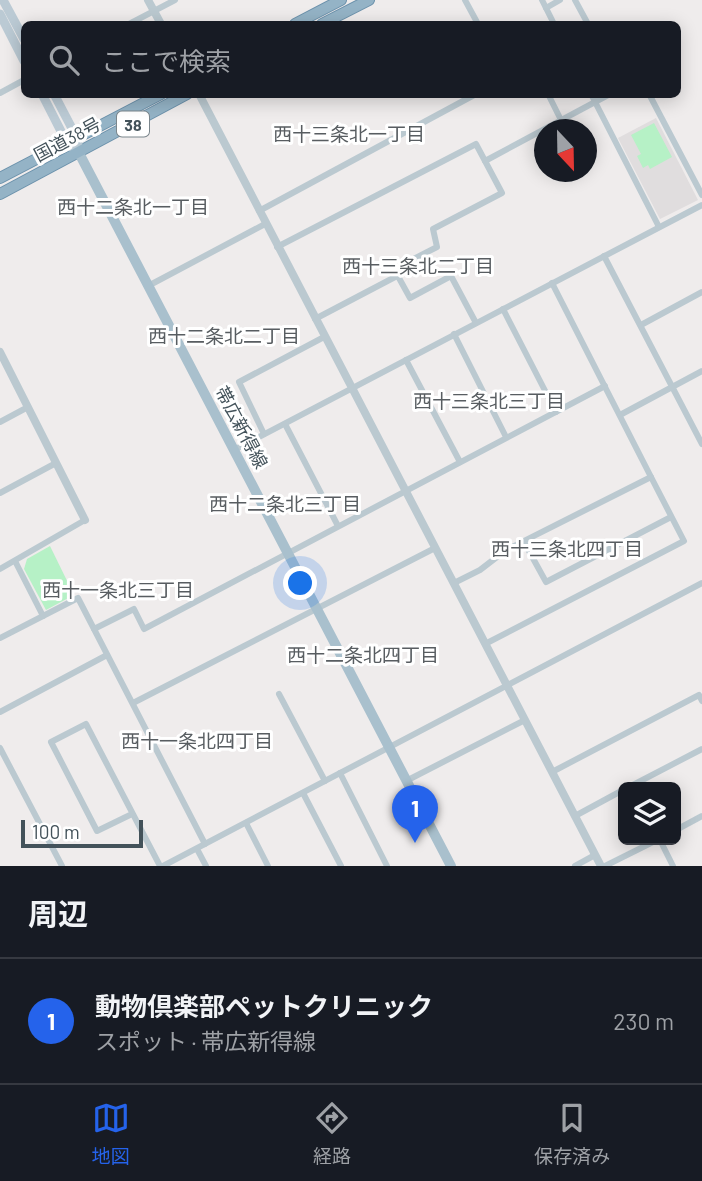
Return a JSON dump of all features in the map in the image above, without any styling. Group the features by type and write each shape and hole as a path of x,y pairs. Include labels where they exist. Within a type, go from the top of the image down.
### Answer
{"highway":[{"path":"301,21 341,0"},
{"path":"328,21 369,0"},
{"name":"国道38号","path":"0,178 154,98"},
{"name":"国道38号","path":"0,194 180,98"}],"main road":[{"path":"5,2 21,30"},
{"path":"0,14 21,55"},
{"path":"45,98 79,153"},
{"path":"56,98 72,140"},
{"name":"帯広新得線","path":"79,153 451,866"}],"street":[{"path":"148,0 159,21"},
{"path":"135,21 175,0"},
{"path":"465,0 476,21"},
{"path":"542,0 552,21"},
{"path":"546,8 560,0"},
{"path":"575,0 586,21"},
{"path":"0,93 21,82"},
{"path":"200,98 596,855 603,866 648,845"},
{"path":"258,211 469,98"},
{"path":"550,98 560,119"},
{"path":"593,98 660,227"},
{"path":"563,119 602,98"},
{"path":"651,98 702,195"},
{"path":"485,161 534,135"},
{"path":"277,247 476,144 502,194 433,229 437,247 394,269 410,298 451,276 476,323"},
{"path":"234,450 702,205"},
{"path":"148,286 265,224"},
{"path":"604,256 702,444"},
{"path":"315,319 397,276"},
{"path":"485,644 684,541 552,283"},
{"path":"640,325 702,292"},
{"path":"503,309 556,412"},
{"path":"454,334 506,437"},
{"path":"264,434 239,382 324,337"},
{"path":"0,352 85,520 0,569"},
{"path":"406,360 460,462"},
{"path":"620,415 702,371"},
{"path":"94,629 134,608 144,629 605,386"},
{"path":"0,422 28,407"},
{"path":"285,424 338,526"},
{"path":"0,493 57,463"},
{"path":"454,583 480,570 506,550 651,477"},
{"path":"524,541 546,582 671,517"},
{"path":"133,703 435,548"},
{"path":"15,561 43,616"},
{"path":"132,814 97,831 51,743 86,724 161,866 702,583"},
{"path":"0,638 78,598 205,844"},
{"path":"0,712 107,655"},
{"path":"279,694 325,781"},
{"path":"552,772 699,695 702,701"},
{"path":"406,780 525,720"},
{"path":"0,748 62,866"},
{"path":"639,782 702,749"},
{"path":"340,773 387,866"},
{"path":"303,793 341,866"},
{"path":"575,816 618,793"},
{"path":"681,827 702,816"},
{"path":"246,823 268,866"},
{"path":"662,845 673,866"},
{"path":"197,849 206,866"},
{"path":"575,866 596,855"}],"shaded area":[{"path":"656,118 698,200 660,219 618,138"}],"green space":[{"path":"654,123 672,157 650,169 648,165 643,168 637,156 641,154 631,135"},
{"path":"50,546 74,595 46,610 24,569 27,559"}],"place":[{"name":"動物倶楽部ペットクリニック","path":"415,843"}],"district":[{"name":"西十三条北一丁目","path":"349,133"},
{"name":"西十二条北一丁目","path":"133,206"},
{"name":"西十三条北二丁目","path":"418,265"},
{"name":"西十二条北二丁目","path":"224,335"},
{"name":"西十三条北三丁目","path":"489,400"},
{"name":"西十二条北三丁目","path":"285,503"},
{"name":"西十三条北四丁目","path":"567,548"},
{"name":"西十一条北三丁目","path":"118,589"},
{"name":"西十二条北四丁目","path":"363,654"},
{"name":"西十一条北四丁目","path":"197,740"}]}
